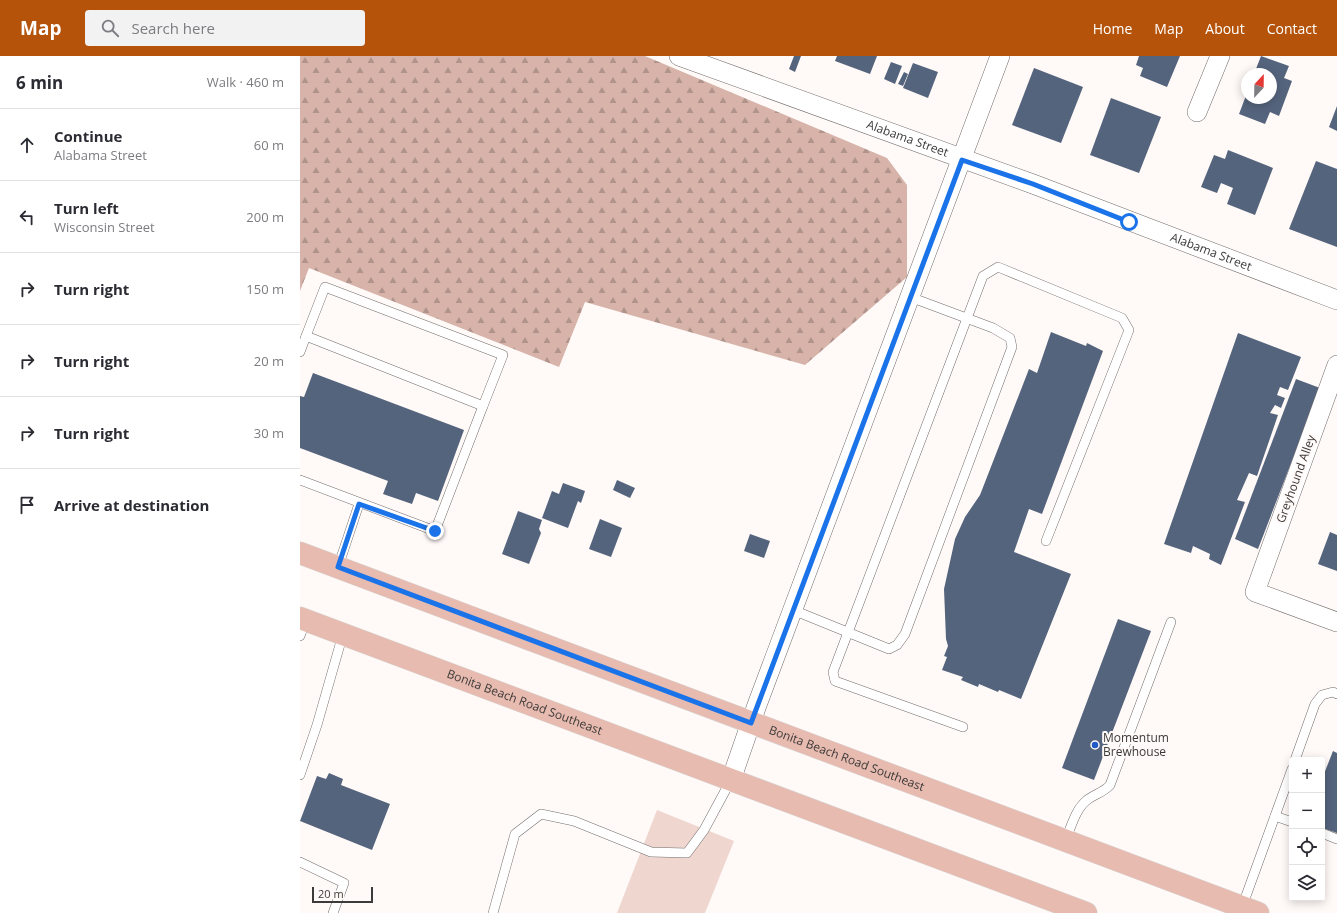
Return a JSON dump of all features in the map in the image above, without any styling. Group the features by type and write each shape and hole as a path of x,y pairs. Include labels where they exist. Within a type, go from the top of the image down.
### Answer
{"main road":[{"name":"Bonita Beach Road Southeast","path":"300,553 1250,910"},
{"name":"Bonita Beach Road Southeast","path":"302,625 343,634 1086,913"}],"street":[{"name":"Alabama Street","path":"679,56 962,160 1033,184 1337,300"},
{"path":"731,780 1000,56"},
{"path":"1197,112 1220,56"},
{"name":"Greyhound Alley","path":"1336,371 1256,592 1337,622"}],"lane":[{"path":"963,727 835,681 832,672 968,319 983,276 998,267 1122,318 1129,330 1046,541"},
{"path":"300,352 325,287 503,354 435,531 359,504 300,480"},
{"path":"793,610 889,649 897,645 905,634 1012,347 1010,338 994,328 910,297"},
{"path":"306,336 483,406"},
{"path":"338,567 359,504"},
{"path":"1066,841 1078,810 1086,801 1104,791 1110,785 1171,622"},
{"path":"300,775 317,725 343,634"},
{"path":"1296,757 1315,704 1322,695 1333,692 1337,694"},
{"path":"1250,910 1275,816 1289,777"},
{"path":"493,913 515,834 541,814 574,821 651,852 687,853 704,830 731,780"},
{"path":"1275,816 1289,821"},
{"path":"1325,834 1337,839"},
{"path":"300,862 344,883 333,913"}],"shaded area":[{"path":"657,810 734,841 705,913 617,913"}],"green space":[{"path":"300,56 645,56 887,158 907,185 907,277 805,365 585,302 559,367 309,268 300,291"}],"building":[{"path":"794,56 801,56 795,72 789,69"},
{"path":"837,56 877,56 870,74 835,61"},
{"path":"1139,56 1180,56 1167,87 1140,76 1143,68 1136,65"},
{"path":"1261,56 1289,66 1284,78 1292,81 1279,116 1270,112 1265,124 1239,114 1243,104 1277,104 1277,68 1256,68"},
{"path":"891,62 902,66 895,84 884,79"},
{"path":"913,63 938,72 928,98 903,88"},
{"path":"1034,68 1083,87 1061,143 1012,125"},
{"path":"904,72 908,74 903,86 898,84"},
{"path":"1111,98 1161,117 1139,173 1090,155"},
{"path":"1337,106 1337,131 1329,127"},
{"path":"1228,150 1273,168 1255,215 1227,204 1233,188 1221,183 1217,193 1201,187 1214,155 1225,159"},
{"path":"1316,161 1337,169 1337,247 1289,229"},
{"path":"1051,332 1086,346 1087,343 1103,351 1042,514 1029,509 1014,552 1071,574 1021,699 979,684 978,687 961,680 963,677 942,670 947,657 944,656 948,646 946,639 944,589 955,539 965,517 980,495 1029,369 1037,373"},
{"path":"1238,333 1301,357 1288,390 1280,387 1277,395 1285,398 1281,408 1275,405 1270,413 1278,415 1257,476 1249,473 1237,500 1245,502 1221,565 1209,559 1210,554 1193,546 1191,553 1164,544"},
{"path":"313,373 464,430 438,501 416,493 412,504 383,494 388,481 300,448 300,396 304,397"},
{"path":"1296,379 1320,388 1258,549 1235,539"},
{"path":"617,480 635,488 630,498 613,490"},
{"path":"563,483 585,491 581,503 578,501 568,528 542,518 552,491 559,494"},
{"path":"518,511 542,520 539,529 541,533 529,564 502,554"},
{"path":"600,519 622,528 611,557 589,549"},
{"path":"1330,532 1337,535 1337,571 1318,564"},
{"path":"750,534 770,541 764,558 744,551"},
{"path":"1118,619 1151,631 1094,780 1062,768"},
{"path":"1333,751 1337,753 1337,833 1325,829 1325,771"},
{"path":"329,773 343,779 341,785 390,804 372,850 300,821 317,776 326,779"}],"place":[{"name":"Momentum Brewhouse","path":"1095,745"}],"route":[{"path":"435,531 359,504 338,567 751,723 962,160 1033,184 1129,222"}]}
